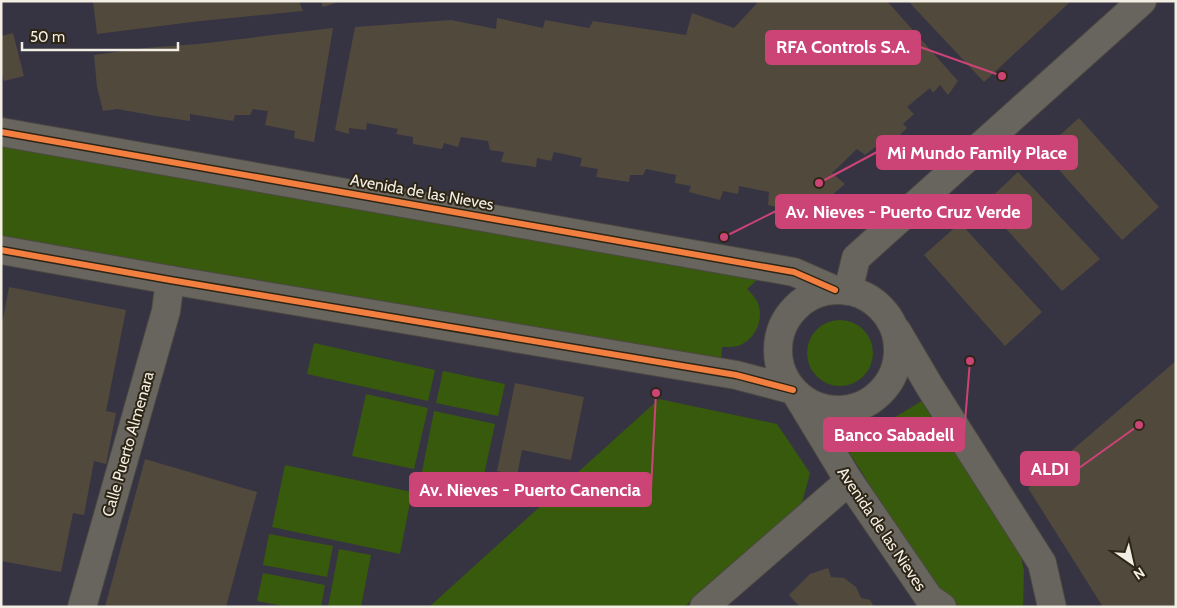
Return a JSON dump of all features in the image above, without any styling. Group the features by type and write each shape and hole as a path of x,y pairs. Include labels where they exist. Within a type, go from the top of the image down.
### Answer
{"street":[{"path":"842,290 856,258 1142,1"},
{"name":"Avenida de las Nieves","path":"1,132 794,272 842,290"},
{"path":"1,250 726,374 795,392"},
{"name":"Calle Puerto Almenara","path":"82,607 166,311 170,280"},
{"path":"891,321 897,337 898,354 894,372 885,387 873,399 857,407 840,410 822,408 806,401 795,392 783,376 778,360 778,343 782,326 791,312 804,301 819,293 842,290 865,296 880,306 891,321 930,387 1042,563 1052,607"},
{"name":"Avenida de las Nieves","path":"795,392 849,481 935,604"},
{"path":"704,607 849,481"}],"shaded area":[{"path":"1,1 1176,1 1176,607 1,607"}],"green space":[{"path":"1,142 748,274 757,280 747,289 757,301 760,314 759,321 750,339 738,346 722,347 721,363 1,237"},
{"path":"840,320 853,323 863,330 870,340 873,353 870,366 863,376 853,383 840,386 827,383 817,376 810,366 807,353 810,340 817,330 827,323"},
{"path":"314,343 435,370 428,401 307,374"},
{"path":"443,371 505,384 498,416 436,403"},
{"path":"366,394 428,408 414,469 352,456"},
{"path":"659,399 777,424 810,473 802,503 684,607 429,607"},
{"path":"925,399 1019,547 1024,571 1023,607 960,607 934,588 846,447"},
{"path":"434,411 495,424 482,484 422,472"},
{"path":"285,465 412,492 400,554 272,527"},
{"path":"269,534 333,546 327,577 263,565"},
{"path":"339,549 371,555 361,607 328,607"},
{"path":"263,573 325,585 321,607 288,607 257,601"}],"building":[{"path":"93,1 299,1 303,11 97,34"},
{"path":"321,1 339,1 339,2 323,7"},
{"path":"759,1 887,1 958,81 948,95 940,85 933,93 930,88 907,107 914,114 903,124 907,128 885,150 878,145 865,155 857,149 832,173 845,184 824,202 828,219 797,225 794,211 768,205 769,192 739,186 738,194 723,191 720,200 689,192 691,186 675,183 676,175 646,169 643,175 630,175 629,182 596,177 598,169 580,166 582,158 554,152 551,161 537,158 536,167 501,162 504,152 490,150 488,141 461,137 458,147 444,143 442,149 413,144 413,137 396,134 398,129 367,123 366,130 349,128 349,134 335,130 355,27 451,20 496,29 497,18 543,28 545,20 589,28 593,21 686,35 692,13 734,28"},
{"path":"908,1 1071,1 984,82"},
{"path":"333,28 314,142 294,138 295,131 265,125 268,111 253,109 250,115 235,115 233,121 190,114 190,121 117,109 103,111 97,87 94,55"},
{"path":"13,33 24,76 4,81 1,74 1,36"},
{"path":"1079,118 1159,207 1122,240 1042,151"},
{"path":"1018,172 1100,259 1062,291 984,204"},
{"path":"960,223 1042,312 1005,346 924,255"},
{"path":"9,287 126,310 106,411 116,413 106,464 94,461 84,515 73,513 61,572 1,561 1,329"},
{"path":"1176,361 1176,607 1103,607 1028,488"},
{"path":"515,383 584,397 571,460 522,450 517,475 497,471"},
{"path":"145,459 257,492 226,607 105,607"},
{"path":"828,568 831,577 844,578 856,587 861,598 870,600 874,607 800,607 789,595 810,574"}],"cycle path":[{"path":"1,132 794,272 835,290"},
{"path":"1,250 736,375 793,390"}],"place":[{"name":"RFA Controls S.A.","path":"1002,76"},
{"name":"Mi Mundo Family Place","path":"819,183"},
{"name":"Av. Nieves - Puerto Cruz Verde","path":"724,237"},
{"name":"Banco Sabadell","path":"970,361"},
{"name":"Av. Nieves - Puerto Canencia","path":"656,393"},
{"name":"ALDI","path":"1139,425"}]}
